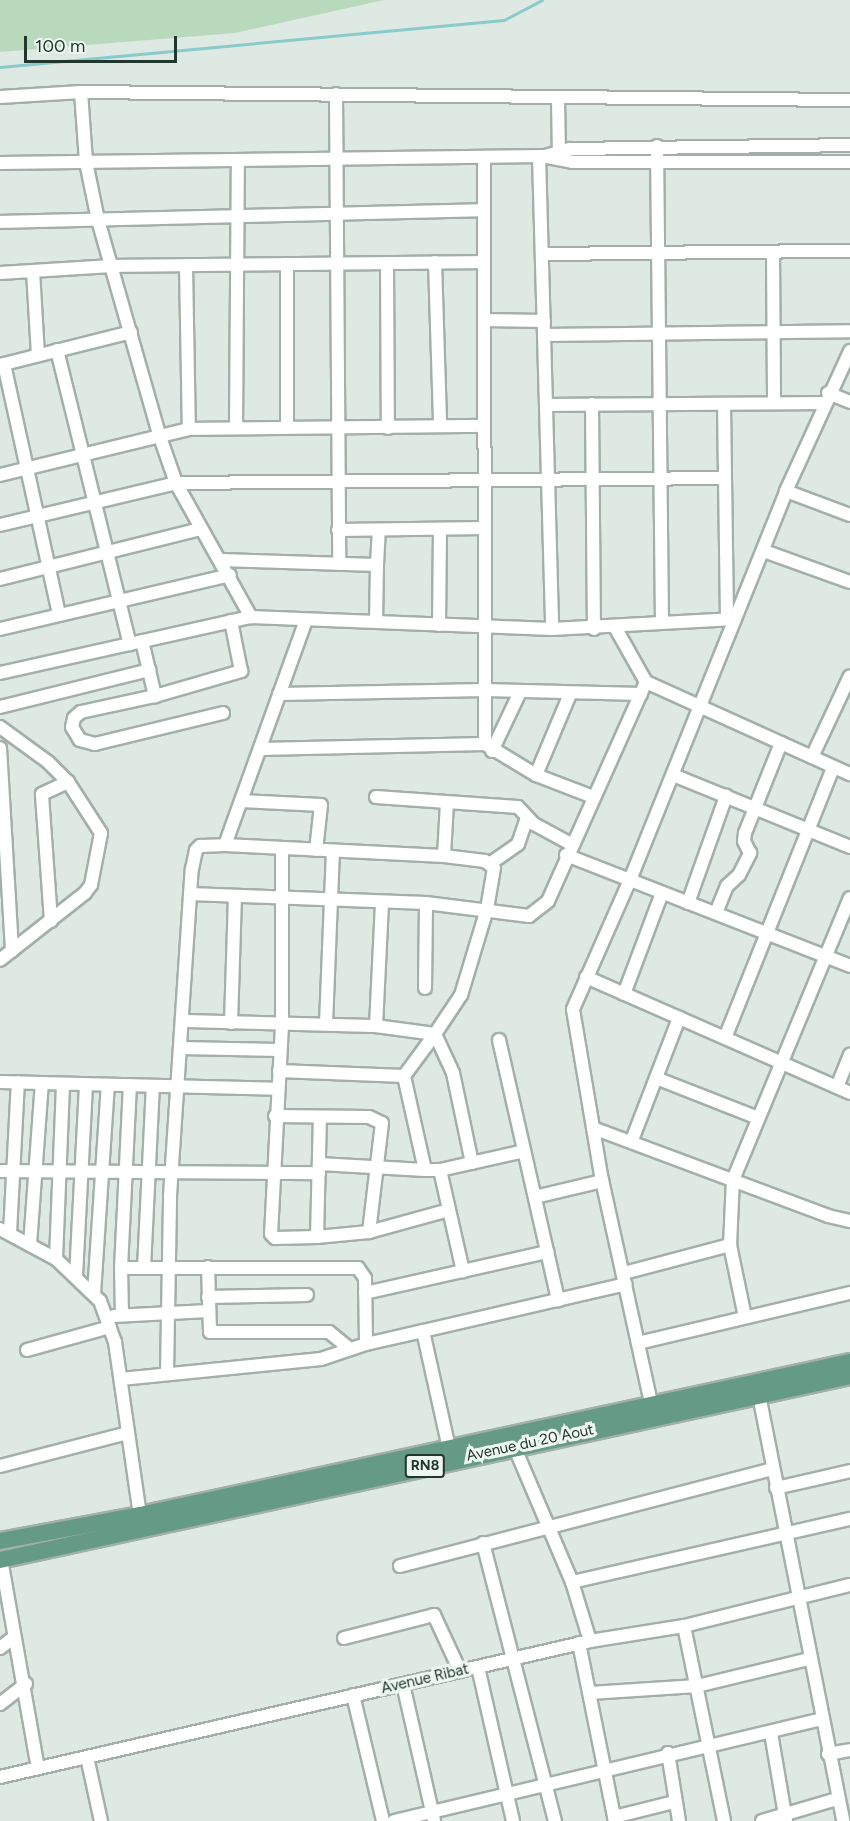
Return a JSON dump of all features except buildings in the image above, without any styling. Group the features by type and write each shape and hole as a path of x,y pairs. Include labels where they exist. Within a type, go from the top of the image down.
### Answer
{"main road":[{"name":"Avenue du 20 Aout","path":"0,1541 140,1515 449,1448 758,1388 850,1362"},
{"name":"Avenue du 20 Aout","path":"758,1388 850,1376"},
{"name":"Avenue du 20 Aout","path":"0,1559 514,1446 652,1410"}],"street":[{"path":"81,92 86,162 98,220 160,437 176,483 230,575 251,617"},
{"path":"0,97 81,92 558,99 850,100"},
{"path":"336,94 339,564"},
{"path":"558,99 559,155"},
{"path":"0,163 542,156 657,146 850,145"},
{"path":"657,146 662,622"},
{"path":"559,155 657,163 850,162"},
{"path":"542,156 542,254 552,629"},
{"path":"484,157 485,690 489,747"},
{"path":"236,429 235,216 238,160"},
{"path":"0,222 484,210"},
{"path":"542,254 658,255 850,251"},
{"path":"773,253 774,404"},
{"path":"435,262 440,425"},
{"path":"0,273 112,266 484,262"},
{"path":"387,263 388,428"},
{"path":"287,264 288,428"},
{"path":"186,266 189,429"},
{"path":"33,271 38,355"},
{"path":"484,320 544,321"},
{"path":"544,335 850,331"},
{"path":"59,615 2,365 131,332"},
{"path":"57,350 120,601 148,670 155,696"},
{"path":"652,1410 602,1181 573,1009 673,775 731,619 764,551 786,491 826,398 850,351"},
{"path":"546,405 774,404 826,398 850,402"},
{"path":"724,404 731,619"},
{"path":"592,405 594,629"},
{"path":"0,475 189,429 484,426"},
{"path":"0,525 176,483 725,478"},
{"path":"786,491 850,515"},
{"path":"338,530 485,528"},
{"path":"0,579 201,529"},
{"path":"439,625 440,529"},
{"path":"376,622 376,565 379,530"},
{"path":"764,551 850,582"},
{"path":"221,560 376,565"},
{"path":"0,629 230,575"},
{"path":"0,673 251,617 552,629 594,629 662,622 731,619"},
{"path":"225,845 306,620"},
{"path":"223,713 95,744 80,740 72,728 74,718 81,712 155,696 241,671 231,621"},
{"path":"615,627 644,688"},
{"path":"0,707 148,670"},
{"path":"812,757 850,676"},
{"path":"279,694 485,690 570,694 644,688 700,706 850,774"},
{"path":"190,894 332,902 426,903 529,916 548,901 571,843 644,688"},
{"path":"489,747 520,692"},
{"path":"536,774 570,694"},
{"path":"0,727 48,762 68,782 101,833 91,885 76,902 0,960"},
{"path":"716,913 727,886 739,875 750,853 744,839 781,743"},
{"path":"260,749 489,747 536,774 593,797"},
{"path":"0,748 12,951"},
{"path":"725,1038 833,768"},
{"path":"673,775 850,847"},
{"path":"51,921 42,794 68,782"},
{"path":"688,903 726,796"},
{"path":"376,797 447,803 502,803 518,807 527,818 571,843"},
{"path":"241,801 321,805 316,850"},
{"path":"444,856 447,803"},
{"path":"167,1374 166,1313 171,1172 190,894 196,850 200,846 225,845 444,856 491,863 518,844 527,818"},
{"path":"282,848 282,1025 272,1173 272,1237 317,1237 369,1232 449,1210"},
{"path":"326,1024 333,851"},
{"path":"566,855 850,966"},
{"path":"425,1170 404,1076 461,995 487,909 494,875 491,863"},
{"path":"624,994 662,892"},
{"path":"231,1023 235,896"},
{"path":"745,1317 730,1245 733,1180 850,898"},
{"path":"376,1026 382,903"},
{"path":"425,988 426,903"},
{"path":"586,977 850,1093"},
{"path":"632,1140 679,1018"},
{"path":"183,1021 376,1026 435,1034"},
{"path":"435,1034 453,1073 472,1163"},
{"path":"499,1040 558,1300"},
{"path":"181,1048 280,1050"},
{"path":"837,1087 850,1054"},
{"path":"279,1071 404,1076"},
{"path":"656,1078 758,1118"},
{"path":"0,1082 277,1089"},
{"path":"18,1082 14,1171 5,1231 56,1259 76,1276 94,1294 109,1321 121,1379 140,1515"},
{"path":"30,1245 42,1083"},
{"path":"56,1259 63,1084"},
{"path":"76,1276 86,1084"},
{"path":"94,1294 108,1085"},
{"path":"122,1315 121,1268 130,1085"},
{"path":"144,1268 153,1086"},
{"path":"275,1116 380,1119 384,1129 369,1232"},
{"path":"317,1237 320,1118"},
{"path":"593,1128 632,1140 733,1180 850,1221"},
{"path":"0,1171 272,1173 379,1167 440,1170 524,1151"},
{"path":"440,1170 463,1271"},
{"path":"535,1197 602,1181"},
{"path":"121,1379 321,1359 349,1348 558,1300 730,1245"},
{"path":"365,1293 547,1252"},
{"path":"208,1267 210,1332 215,1334 329,1332 349,1348"},
{"path":"121,1268 358,1268 365,1274 366,1344"},
{"path":"638,1343 850,1293"},
{"path":"208,1297 307,1295"},
{"path":"27,1350 122,1315 208,1311"},
{"path":"423,1331 449,1448"},
{"path":"758,1388 772,1469 788,1532 809,1659 843,1821"},
{"path":"0,1466 128,1433"},
{"path":"514,1446 572,1582 585,1642 590,1693 607,1768 614,1819 674,1802"},
{"path":"400,1566 549,1525 772,1469"},
{"path":"776,1488 850,1471"},
{"path":"572,1582 850,1519"},
{"path":"483,1543 555,1821"},
{"path":"0,1559 5,1622 14,1637 26,1684 38,1768"},
{"name":"Avenue Ribat","path":"0,1777 585,1642 684,1626 850,1585"},
{"path":"344,1638 434,1615 460,1671"},
{"path":"684,1626 724,1821"},
{"path":"0,1648 14,1637"},
{"path":"590,1693 697,1686 809,1659"},
{"path":"478,1666 513,1821"},
{"path":"0,1704 26,1684"},
{"path":"403,1684 433,1816"},
{"path":"352,1695 383,1821"},
{"path":"394,1821 433,1816 545,1783 668,1753 709,1747 771,1733 821,1719"},
{"path":"771,1733 785,1818"},
{"path":"828,1754 850,1750"},
{"path":"668,1753 674,1802 679,1821"},
{"path":"87,1757 101,1821"},
{"path":"762,1821 785,1818 837,1799"}],"green space":[{"path":"0,0 384,0 235,33 0,52"}],"waterway":[{"path":"0,67 504,20 542,0"}]}
